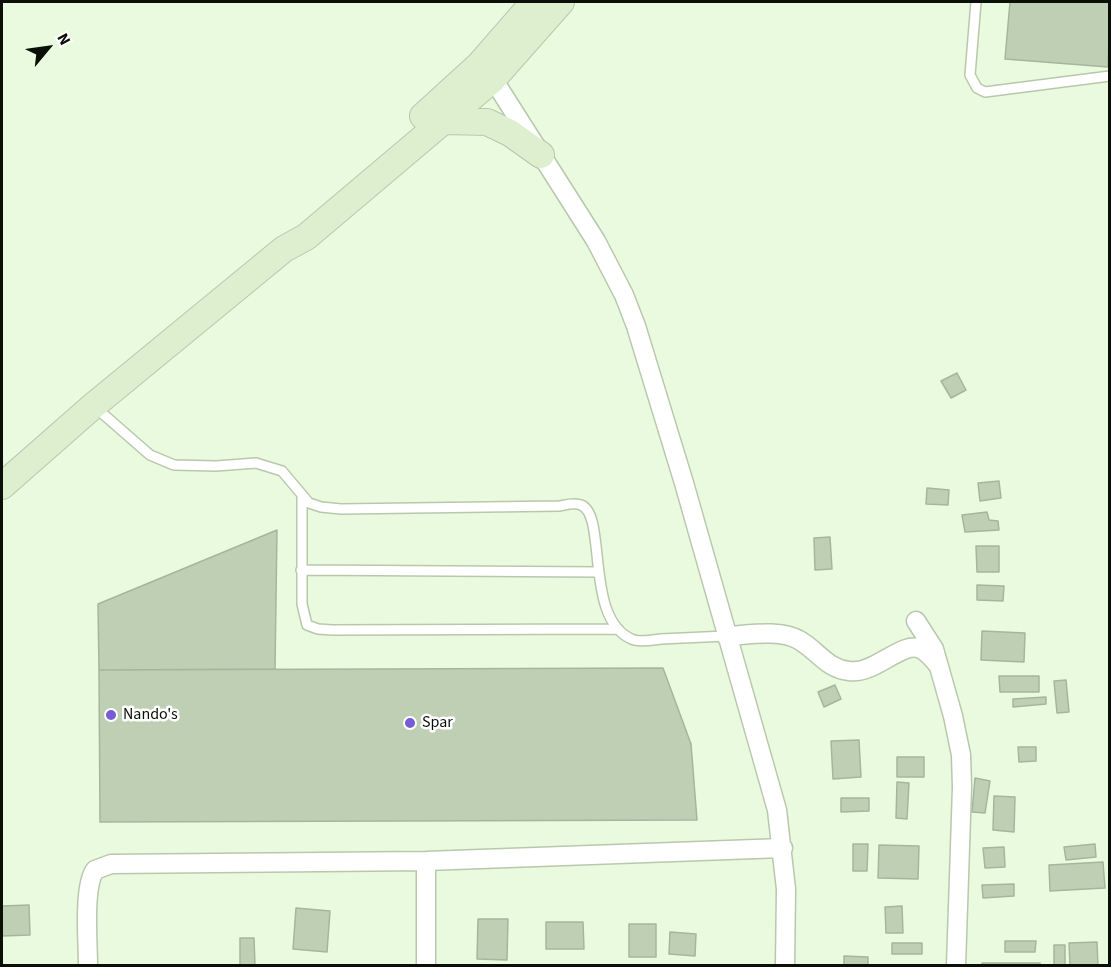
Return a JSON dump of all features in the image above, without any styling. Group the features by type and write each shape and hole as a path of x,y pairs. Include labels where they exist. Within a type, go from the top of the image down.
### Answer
{"street":[{"path":"284,249 299,229 397,138 487,71 534,2"},
{"path":"2,486 93,406 284,249 306,237 444,121 487,71 561,2"},
{"path":"487,71 583,220 624,295 684,483 777,810 786,889 785,966"},
{"path":"444,121 488,122 510,133 541,155"},
{"path":"915,621 934,649 954,716 961,755 956,966"},
{"path":"726,636 778,634 799,640 834,667 850,672 869,670 910,647 920,648 939,665"},
{"path":"88,966 89,887 92,874 104,866 120,862 426,861 783,848"},
{"path":"426,861 426,966"}],"lane":[{"path":"976,2 970,75 977,88 985,92 1110,76"},
{"path":"93,406 150,455 174,465 216,466 256,463 282,471 302,497 309,503 321,507 341,509 583,505 592,515 598,572 608,615 618,629 636,640 726,636"},
{"path":"302,497 301,570 303,616 307,625 318,629 618,629"},
{"path":"301,570 598,572"}],"building":[{"path":"1010,2 1110,2 1108,67 1005,59"},
{"path":"957,373 966,390 951,398 941,381"},
{"path":"999,481 1001,498 980,501 978,483"},
{"path":"927,488 949,490 948,505 926,504"},
{"path":"987,512 989,520 998,521 999,530 965,532 962,515"},
{"path":"277,530 275,669 99,670 98,604"},
{"path":"830,537 832,569 815,570 814,538"},
{"path":"976,546 999,546 999,572 977,572"},
{"path":"977,585 1004,586 1003,601 977,600"},
{"path":"982,631 1025,633 1024,662 981,660"},
{"path":"663,668 691,744 697,820 100,822 99,670"},
{"path":"999,676 1039,676 1039,692 1000,692"},
{"path":"1066,680 1069,712 1057,713 1054,681"},
{"path":"835,685 841,699 824,707 818,692"},
{"path":"1046,697 1046,704 1013,707 1013,699"},
{"path":"859,740 861,777 833,779 831,741"},
{"path":"1018,747 1036,747 1036,761 1019,762"},
{"path":"897,757 924,757 924,777 897,777"},
{"path":"975,778 990,781 985,813 972,812"},
{"path":"897,782 909,783 907,819 896,818"},
{"path":"994,796 1015,797 1014,832 993,830"},
{"path":"841,798 869,798 869,811 841,812"},
{"path":"853,844 868,844 867,871 853,871"},
{"path":"1095,844 1096,857 1066,860 1064,847"},
{"path":"879,845 919,846 918,879 878,878"},
{"path":"1004,847 1005,867 985,868 983,848"},
{"path":"1103,862 1105,888 1050,891 1049,865"},
{"path":"1014,884 1014,896 983,898 982,885"},
{"path":"29,905 30,935 2,936 2,906"},
{"path":"902,906 903,933 886,933 885,907"},
{"path":"296,908 330,911 327,952 293,949"},
{"path":"478,919 508,919 507,960 477,959"},
{"path":"546,922 583,922 584,949 546,949"},
{"path":"629,924 656,924 656,957 629,957"},
{"path":"670,932 696,934 695,956 669,954"},
{"path":"240,938 254,938 255,966 240,966"},
{"path":"1005,941 1036,941 1035,952 1005,952"},
{"path":"1097,942 1098,966 1070,966 1069,943"},
{"path":"892,943 922,943 922,954 892,954"},
{"path":"1054,945 1065,945 1065,966 1054,966"},
{"path":"844,956 868,957 868,966 844,966"},
{"path":"982,963 1040,963 1040,966 983,966"}],"place":[{"name":"Nando's","path":"111,715"},
{"name":"Spar","path":"410,723"}]}
